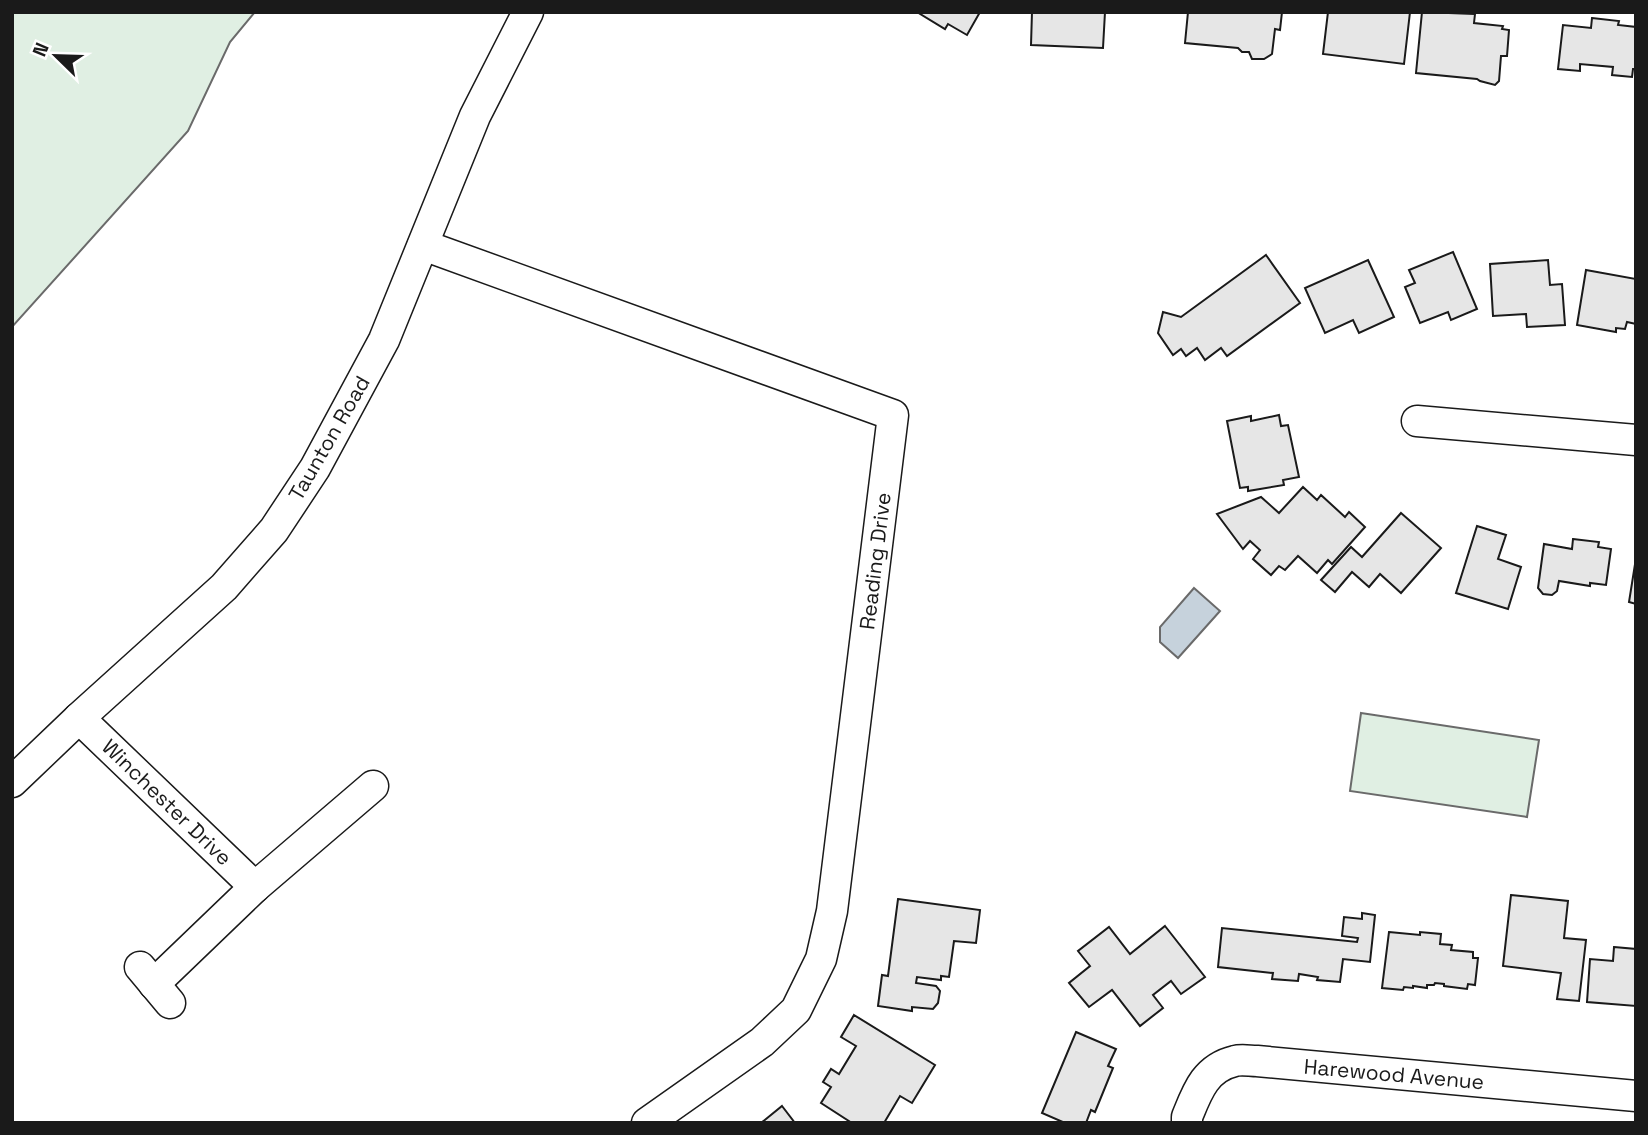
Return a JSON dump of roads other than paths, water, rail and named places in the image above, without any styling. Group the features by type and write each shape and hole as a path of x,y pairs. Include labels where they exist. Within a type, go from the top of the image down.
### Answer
{"street":[{"name":"Taunton Road","path":"12,782 224,587 274,530 315,468 384,340 446,182 475,116 528,12"},
{"name":"Reading Drive","path":"423,245 893,415 832,911 821,959 796,1010 771,1034 647,1123"},
{"path":"1418,421 1636,440"},
{"name":"Winchester Drive","path":"79,718 255,887"},
{"path":"155,985 255,887 373,787"},
{"name":"Harewood Avenue","path":"1186,1123 1200,1086 1214,1070 1236,1061 1636,1096"}]}
